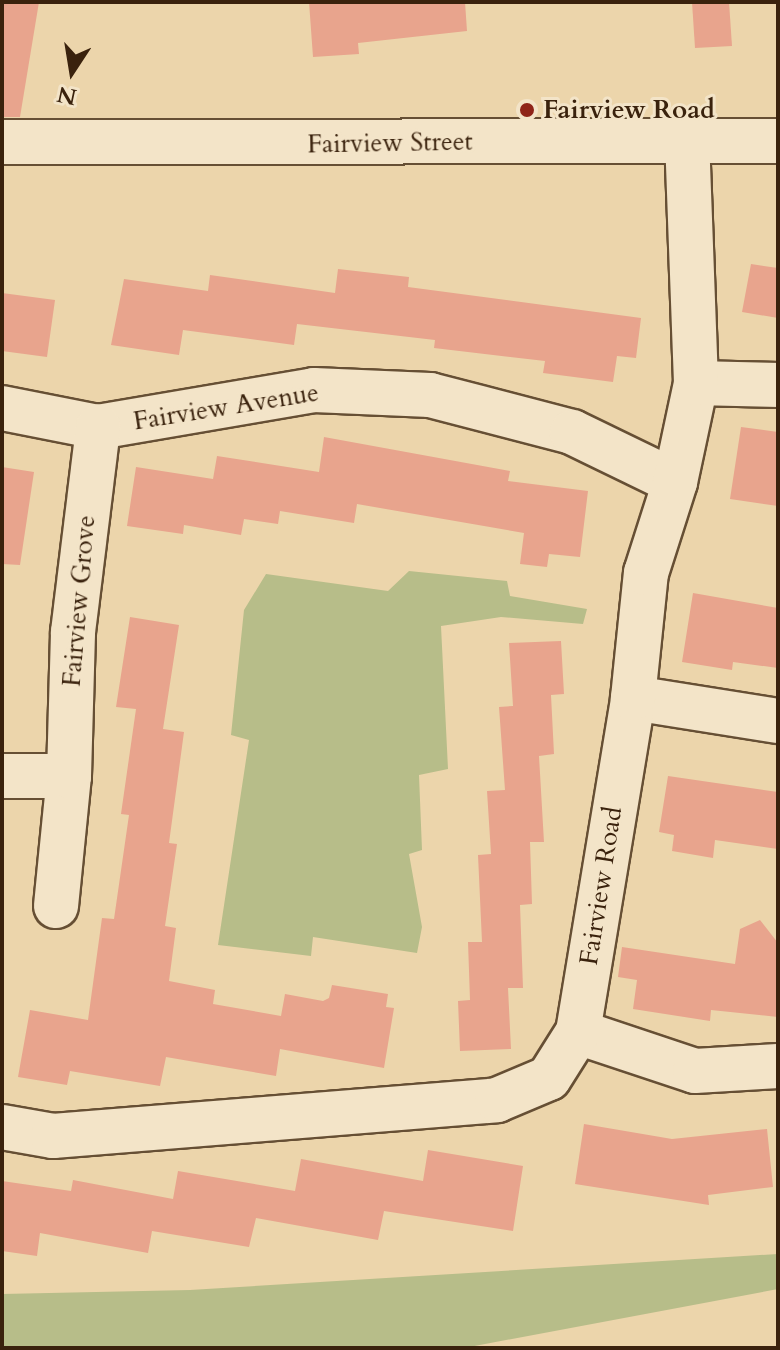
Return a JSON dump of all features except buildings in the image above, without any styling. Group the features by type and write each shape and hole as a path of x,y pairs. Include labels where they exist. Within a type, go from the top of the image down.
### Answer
{"street":[{"name":"Fairview Road","path":"2,1127 53,1136 497,1100 549,1078 578,1032 633,698 646,573 675,482 696,383 687,139"},
{"name":"Fairview Street","path":"2,142 778,141"},
{"path":"696,383 778,385"},
{"name":"Fairview Avenue","path":"2,408 98,427 314,390 430,395 572,432 675,482"},
{"name":"Fairview Grove","path":"56,906 69,776 73,632 98,427"},
{"path":"633,698 778,721"},
{"path":"2,776 69,776"},
{"path":"578,1032 695,1071 778,1066"}],"green space":[{"path":"409,571 507,581 510,596 587,609 583,624 501,617 441,626 448,769 419,775 422,850 409,854 422,927 417,953 313,937 311,956 218,945 249,740 231,735 244,610 266,574 388,591"},
{"path":"778,1254 778,1289 464,1348 2,1348 2,1294 190,1290"}],"place":[{"name":"Fairview Road","path":"527,110"}]}
